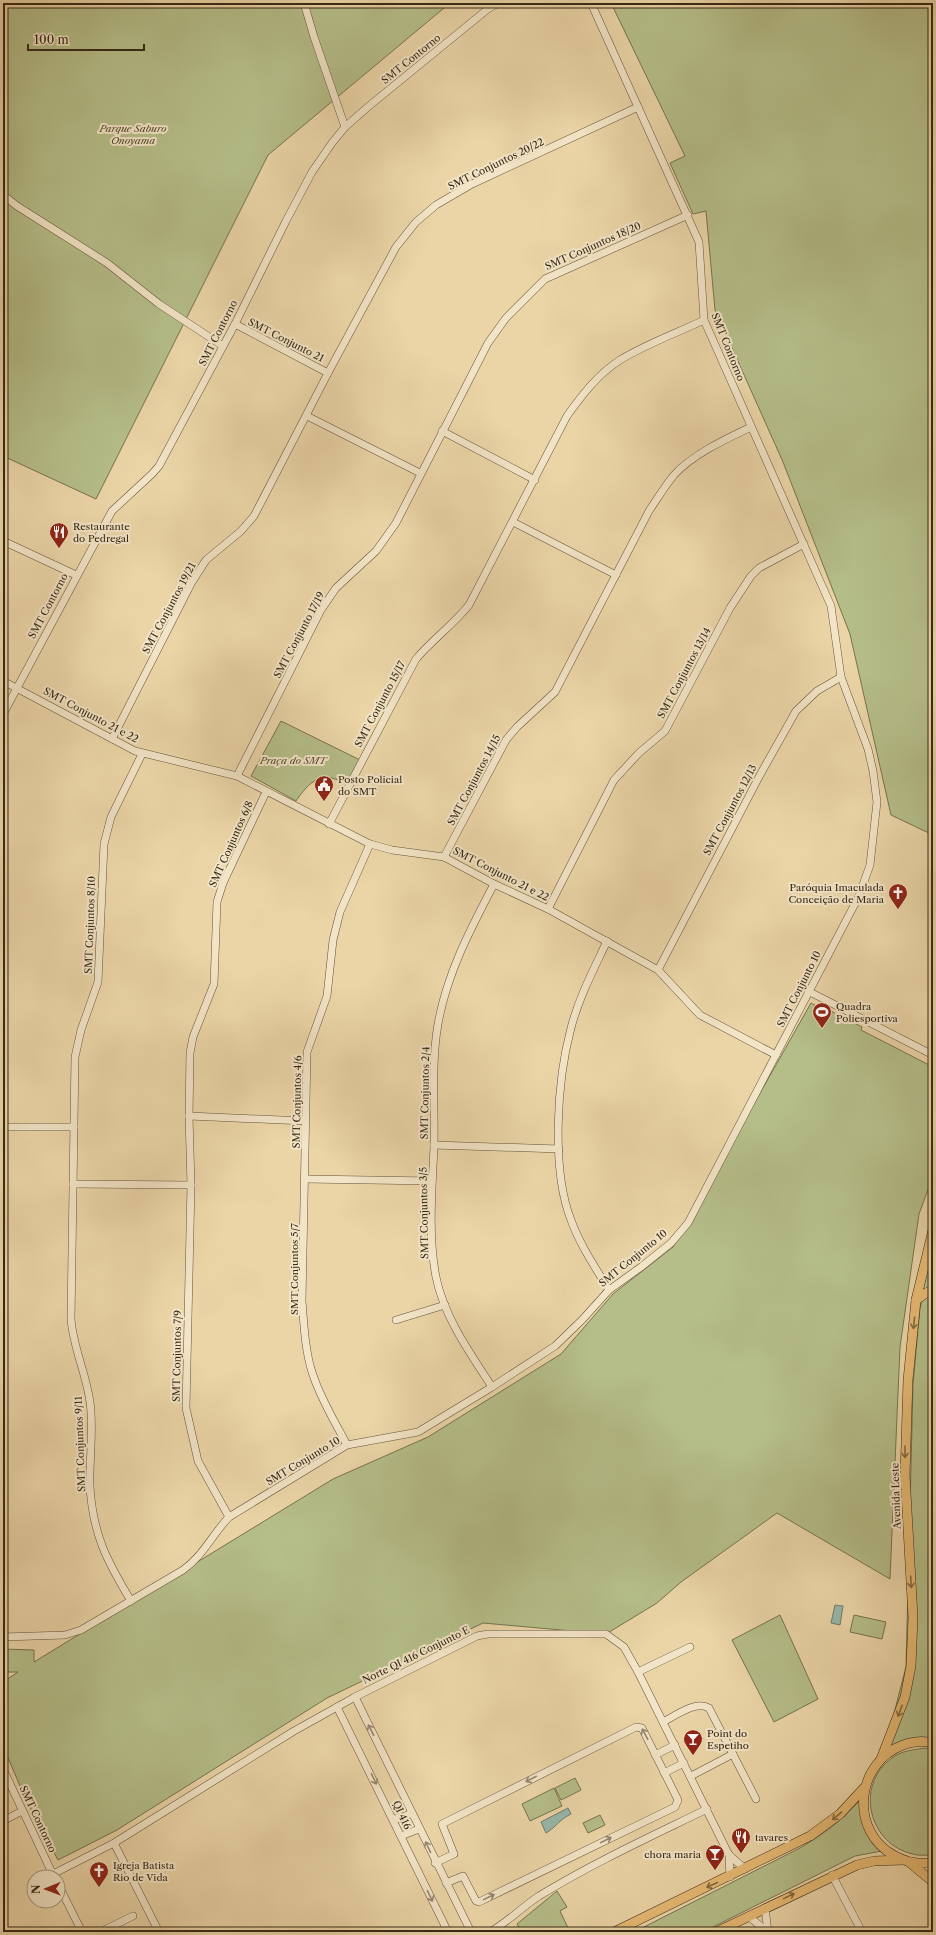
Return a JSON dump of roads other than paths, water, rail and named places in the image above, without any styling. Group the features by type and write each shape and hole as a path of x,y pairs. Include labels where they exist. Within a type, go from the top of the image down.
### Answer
{"main road":[{"name":"Avenida Leste","path":"881,1759 905,1697 911,1666 913,1617 905,1476 905,1429 916,1300 933,1234"},
{"path":"916,1300 933,1290"},
{"path":"933,1743 911,1742 895,1748 881,1759 870,1772 864,1788 862,1806 866,1823 872,1834 888,1852 906,1861 933,1882"},
{"path":"614,1932 653,1912 730,1877 810,1836 840,1814 864,1788"},
{"path":"716,1932 857,1864 874,1861 933,1862"}],"street":[{"path":"304,3 345,127"},
{"name":"SMT Contorno","path":"3,714 76,575 112,511 152,474 158,466 235,324 268,256 312,172 345,127 489,8 500,3"},
{"name":"SMT Contorno","path":"591,3 699,242 704,320 831,606 841,678"},
{"name":"SMT Conjuntos 20/22","path":"307,416 328,373 396,247 416,222 436,205 472,184 638,107"},
{"path":"3,195 17,206 106,263 159,304 223,346"},
{"name":"SMT Conjuntos 18/20","path":"442,431 496,330 545,279 688,215"},
{"name":"SMT Conjunto 15/17","path":"329,824 412,666 428,645 459,618 468,605 535,480 567,416 581,396 620,360 704,320"},
{"name":"SMT Conjunto 21","path":"235,324 328,373"},
{"path":"307,416 420,473"},
{"name":"SMT Conjuntos 19/21","path":"112,739 199,570 206,560 241,531 254,516 307,416"},
{"name":"SMT Conjuntos 14/15","path":"444,857 506,740 517,726 555,692 649,511 675,475 722,441 751,427"},
{"path":"442,431 535,480"},
{"name":"SMT Conjunto 17/19","path":"237,776 321,610 336,588 376,551 386,539 396,523 442,431"},
{"path":"513,522 616,575"},
{"path":"3,541 76,575"},
{"name":"SMT Conjuntos 13/14","path":"548,909 614,780 639,753 665,731 730,608 750,576 759,568 804,544"},
{"name":"SMT Conjuntos 12/13","path":"658,970 770,756 796,711 817,691 841,678"},
{"name":"SMT Conjunto 10","path":"3,1637 74,1633 168,1580 195,1562 208,1546 216,1531 229,1517 347,1445 418,1432 492,1387 555,1346 582,1320 608,1290 641,1267 671,1243 688,1223 859,896 870,865 875,834 877,802 874,771 868,749 841,678"},
{"name":"SMT Conjunto 21 e 22","path":"3,681 17,686 142,754 237,776 370,844 392,850 444,857 494,884 548,909 658,970 700,1015 776,1055"},
{"name":"SMT Conjuntos 8/10","path":"74,1184 75,1057 81,1030 98,982 104,844 111,816 142,754"},
{"name":"SMT Conjuntos 6/8","path":"191,1185 189,1116 190,1054 193,1037 214,984 217,902 222,883 266,792"},
{"name":"SMT Conjuntos 4/6","path":"306,1179 307,1052 327,996 336,926 340,912 370,844"},
{"name":"SMT Conjuntos 2/4","path":"434,1145 434,1057 438,1023 446,992 462,947 494,884"},
{"path":"607,941 583,992 570,1028 560,1093 559,1149 563,1194 571,1220 589,1259 608,1290"},
{"path":"808,991 933,1055"},
{"path":"189,1116 306,1121"},
{"path":"3,1127 74,1127"},
{"path":"434,1145 559,1149"},
{"name":"SMT Conjuntos 3/5","path":"434,1145 432,1181 433,1248 436,1277 445,1305 465,1344 492,1387"},
{"path":"306,1179 432,1181"},
{"name":"SMT Conjuntos 5/7","path":"306,1179 302,1301 306,1341 312,1372 347,1445"},
{"path":"74,1184 191,1185"},
{"name":"SMT Conjuntos 9/11","path":"74,1184 71,1318 72,1337 87,1386 90,1403 90,1487 95,1527 109,1563 131,1601"},
{"name":"SMT Conjuntos 7/9","path":"191,1185 186,1408 198,1461 229,1517"},
{"path":"396,1320 445,1305"},
{"name":"Norte QI 416 Conjunto E","path":"65,1869 114,1843 294,1731 355,1697 477,1636 488,1634 606,1634 624,1647 638,1672 729,1855 730,1877"},
{"path":"638,1672 690,1646"},
{"path":"355,1697 435,1863 471,1932"},
{"path":"663,1722 695,1707 705,1706 709,1708 756,1799"},
{"name":"QI 416","path":"337,1707 394,1819 448,1932"},
{"path":"435,1863 454,1854 442,1824 636,1727 642,1728 678,1800 674,1808 479,1902 476,1901 463,1876 446,1883"},
{"path":"655,1755 675,1745"},
{"path":"691,1776 733,1754"},
{"path":"664,1773 684,1763"},
{"name":"SMT Contorno","path":"3,1769 51,1869"},
{"path":"490,1932 504,1924 537,1897 592,1865 707,1809"},
{"path":"3,1812 5,1820 22,1810"},
{"path":"394,1819 412,1813"},
{"path":"401,1836 419,1829"},
{"path":"114,1843 159,1932"},
{"name":"Norte QI 416 Conjunto E","path":"729,1855 745,1869"},
{"path":"832,1875 862,1932"},
{"path":"66,1900 82,1932"},
{"path":"748,1916 768,1932 765,1908"},
{"path":"100,1932 133,1916"}],"place":[{"name":"Restaurante do Pedregal","path":"59,549"},
{"name":"Posto Policial do SMT","path":"324,802"},
{"name":"Paróquia Imaculada Conceição de Maria","path":"898,910"},
{"name":"Quadra Poliesportiva","path":"822,1029"},
{"name":"Point do Espetiho","path":"693,1756"},
{"name":"tavares","path":"741,1854"},
{"name":"chora maria","path":"715,1871"},
{"name":"Igreja Batista Rio de Vida","path":"99,1888"}],"park label":[{"name":"Parque Saburo Onoyama","path":"133,134"},
{"name":"Praça do SMT","path":"293,760"}]}
